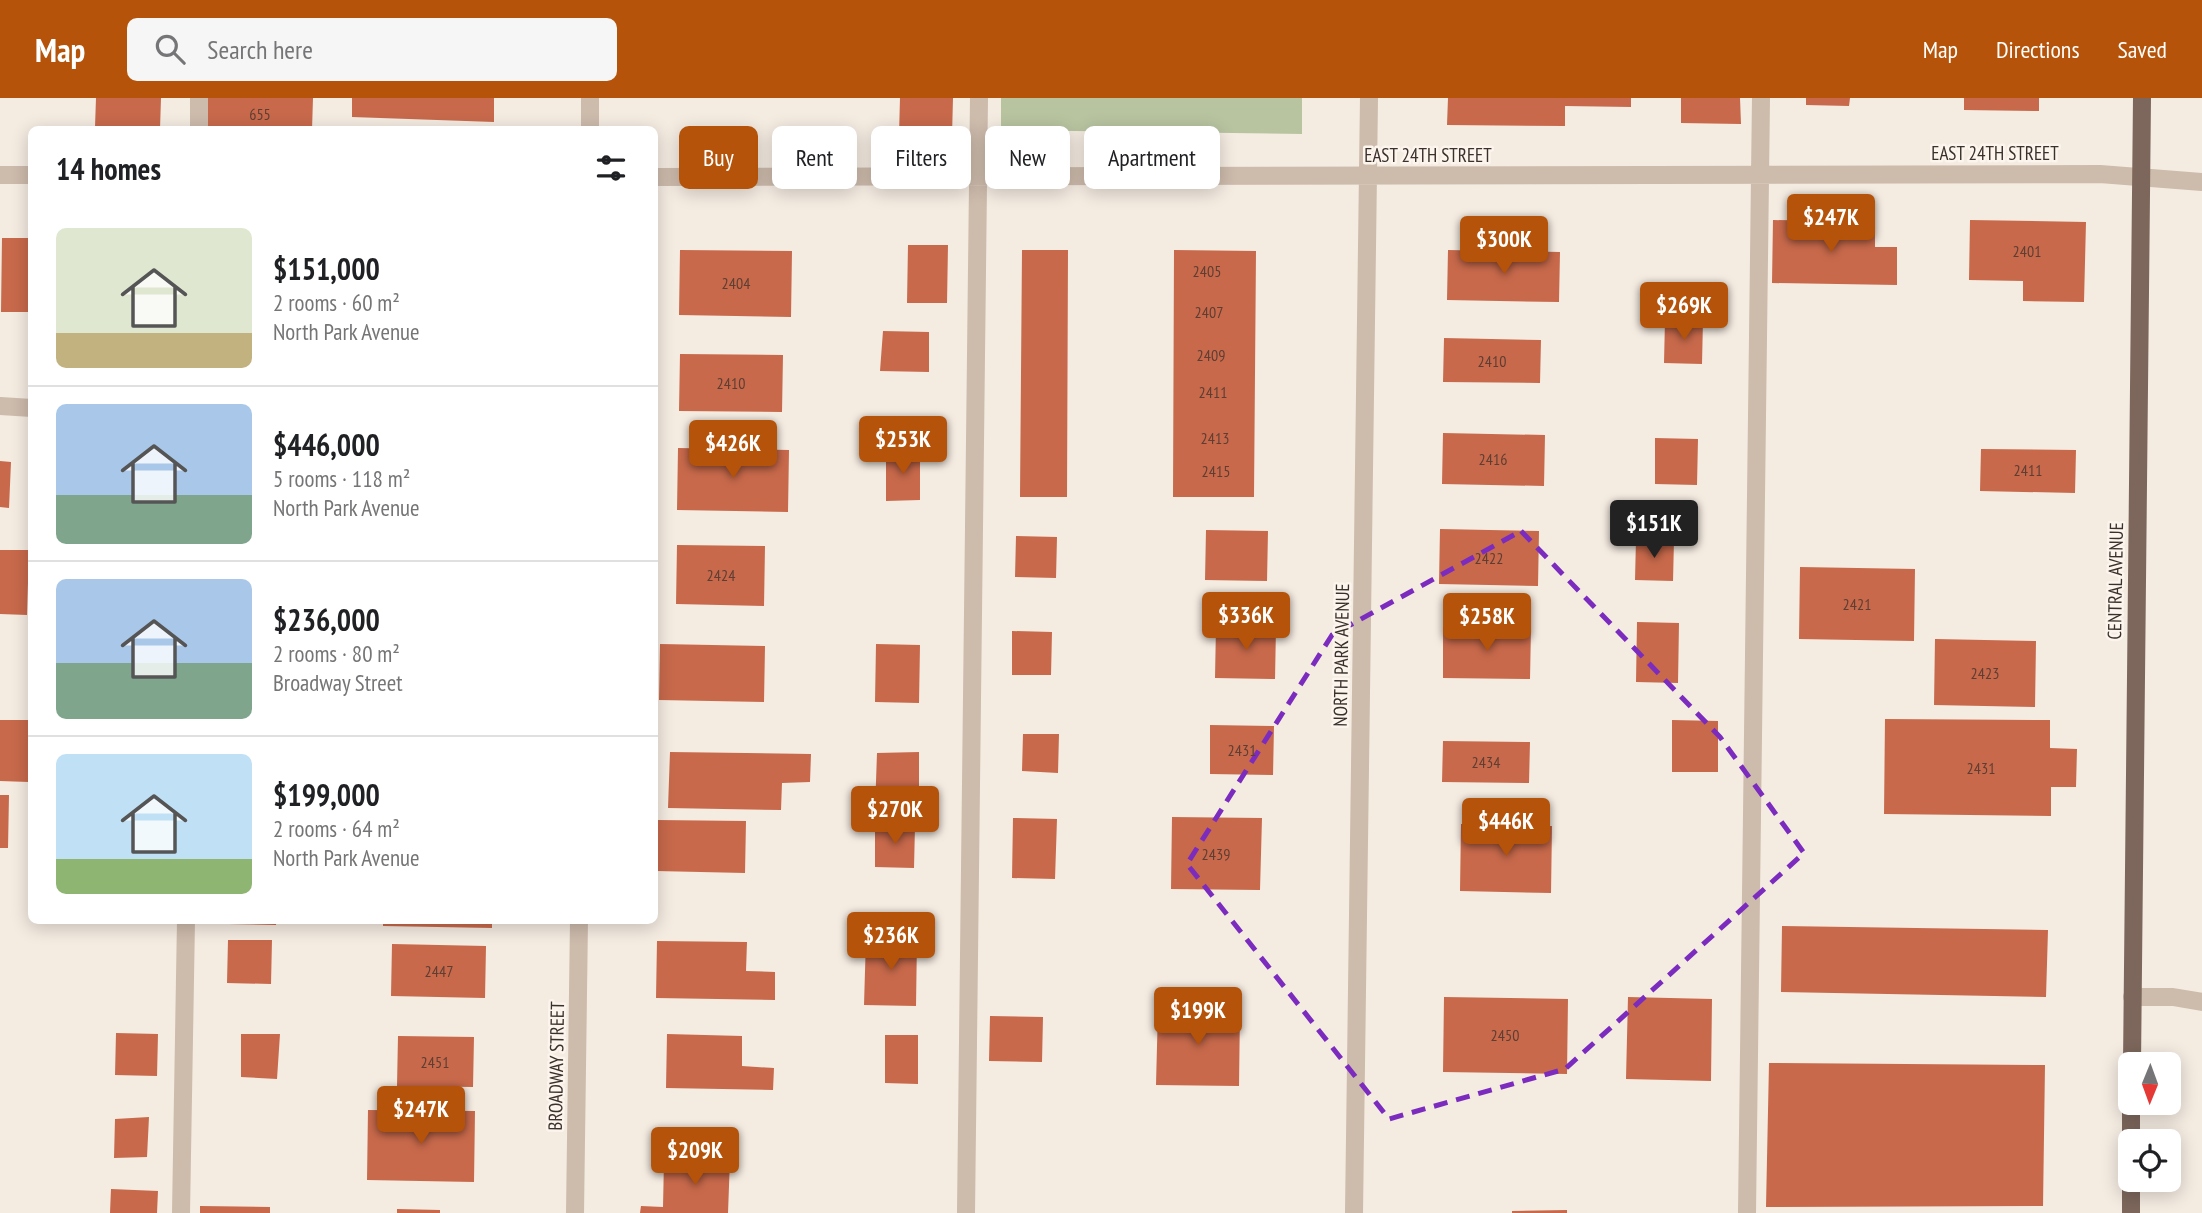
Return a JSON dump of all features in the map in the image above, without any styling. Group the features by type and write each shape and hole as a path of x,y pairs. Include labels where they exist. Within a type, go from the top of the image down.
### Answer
{"main road":[{"name":"CENTRAL AVENUE","path":"2132,1052 2142,98"},
{"path":"2131,1192 2131,1213"}],"street":[{"path":"199,98 199,126"},
{"path":"590,98 590,126"},
{"path":"966,1213 979,98"},
{"name":"NORTH PARK AVENUE","path":"1354,1213 1369,98"},
{"path":"1747,1213 1761,98"},
{"name":"EAST 24TH STREET","path":"658,177 2100,174 2202,182"},
{"path":"0,175 28,176"},
{"path":"0,407 28,408"},
{"path":"181,1213 186,924"},
{"name":"BROADWAY STREET","path":"575,1213 579,924"},
{"path":"2132,997 2173,997 2202,1002"}],"highlighted area":[{"path":"1521,531 1720,737 1804,853 1565,1069 1389,1119 1187,864 1332,635"}],"green space":[{"path":"1001,98 1302,98 1302,134 1220,133 1220,126 1084,126 1084,131 1070,131 1070,126 1001,126"}],"building":[{"path":"96,98 161,98 160,126 95,126"},
{"path":"207,98 313,98 312,126 207,126"},
{"path":"352,98 494,98 494,122 352,117"},
{"path":"900,98 953,98 952,126 899,126"},
{"path":"1448,98 1631,98 1631,107 1565,106 1565,126 1447,125"},
{"path":"1681,98 1740,98 1741,124 1681,123"},
{"path":"1806,98 1850,98 1849,106 1806,105"},
{"path":"1964,98 2039,98 2039,111 1964,110"},
{"path":"1773,220 1875,222 1875,247 1897,247 1897,285 1772,283"},
{"path":"1970,220 2086,222 2084,302 2023,301 2023,281 1969,280"},
{"path":"2,238 28,238 28,312 1,312"},
{"path":"908,245 948,245 947,303 907,303"},
{"path":"680,250 792,251 791,317 679,315"},
{"path":"1022,250 1068,250 1067,497 1020,497"},
{"path":"1174,250 1256,251 1254,497 1173,497"},
{"path":"1448,250 1560,252 1559,302 1447,300"},
{"path":"1665,320 1703,320 1702,364 1664,363"},
{"path":"883,331 929,332 929,372 880,371"},
{"path":"1444,338 1541,340 1540,383 1443,382"},
{"path":"680,354 783,355 782,412 679,411"},
{"path":"1443,433 1545,435 1544,486 1442,484"},
{"path":"1655,438 1698,439 1697,485 1655,484"},
{"path":"678,448 789,450 788,512 677,510"},
{"path":"1981,449 2076,450 2075,493 1980,491"},
{"path":"886,452 920,452 920,500 886,501"},
{"path":"0,461 11,462 9,508 0,507"},
{"path":"1440,529 1539,531 1538,586 1439,584"},
{"path":"1206,530 1268,531 1267,581 1205,580"},
{"path":"1016,536 1057,537 1056,578 1015,577"},
{"path":"1636,539 1674,540 1673,581 1635,580"},
{"path":"677,545 765,546 764,606 676,604"},
{"path":"0,550 28,550 27,615 0,614"},
{"path":"1800,567 1915,569 1914,641 1799,639"},
{"path":"1637,622 1679,623 1678,683 1636,682"},
{"path":"1216,626 1276,627 1275,679 1215,678"},
{"path":"1443,627 1531,628 1530,679 1443,678"},
{"path":"1012,631 1052,632 1051,675 1012,675"},
{"path":"1935,639 2036,641 2035,707 1934,705"},
{"path":"660,644 765,646 764,702 659,700"},
{"path":"876,644 920,645 919,703 875,702"},
{"path":"1885,719 2050,720 2050,748 2077,749 2076,787 2051,787 2051,816 1884,814"},
{"path":"0,720 28,720 28,782 0,781"},
{"path":"1672,720 1718,721 1718,772 1672,772"},
{"path":"1210,725 1274,726 1273,775 1210,774"},
{"path":"1023,734 1059,734 1058,773 1022,771"},
{"path":"1443,741 1530,742 1529,783 1442,782"},
{"path":"670,752 811,754 810,782 782,783 781,810 668,808"},
{"path":"919,752 919,810 875,810 877,753"},
{"path":"0,795 9,795 8,848 0,848"},
{"path":"1172,817 1262,818 1260,890 1171,889"},
{"path":"1013,818 1057,819 1055,879 1012,878"},
{"path":"658,820 746,821 745,873 658,871"},
{"path":"1461,824 1552,826 1551,893 1460,891"},
{"path":"875,825 915,826 914,868 875,867"},
{"path":"492,924 492,928 383,926"},
{"path":"1782,926 2048,930 2046,997 1781,992"},
{"path":"866,938 917,939 916,1006 864,1005"},
{"path":"228,940 272,940 271,984 227,983"},
{"path":"657,941 747,942 746,971 775,972 775,1000 656,998"},
{"path":"392,944 486,946 485,998 391,996"},
{"path":"1444,997 1568,999 1567,1074 1443,1072"},
{"path":"1628,997 1712,999 1711,1081 1626,1079"},
{"path":"1158,1008 1240,1009 1239,1086 1156,1085"},
{"path":"990,1016 1043,1017 1042,1062 989,1061"},
{"path":"116,1033 158,1034 157,1076 115,1075"},
{"path":"241,1034 280,1034 277,1079 241,1077"},
{"path":"667,1034 742,1036 742,1066 774,1068 773,1090 666,1088"},
{"path":"885,1035 918,1035 918,1084 885,1083"},
{"path":"398,1036 474,1037 473,1087 397,1086"},
{"path":"1769,1063 2045,1065 2043,1206 1766,1207"},
{"path":"368,1110 475,1111 474,1182 367,1180"},
{"path":"149,1117 147,1157 114,1158 115,1119"},
{"path":"730,1159 728,1213 640,1213 641,1206 663,1207 664,1160"},
{"path":"111,1189 158,1191 157,1213 110,1213"},
{"path":"200,1206 270,1207 270,1213 200,1213"},
{"path":"397,1209 440,1210 440,1213 397,1213"},
{"path":"1567,1210 1567,1213 1512,1213 1512,1211"}]}
